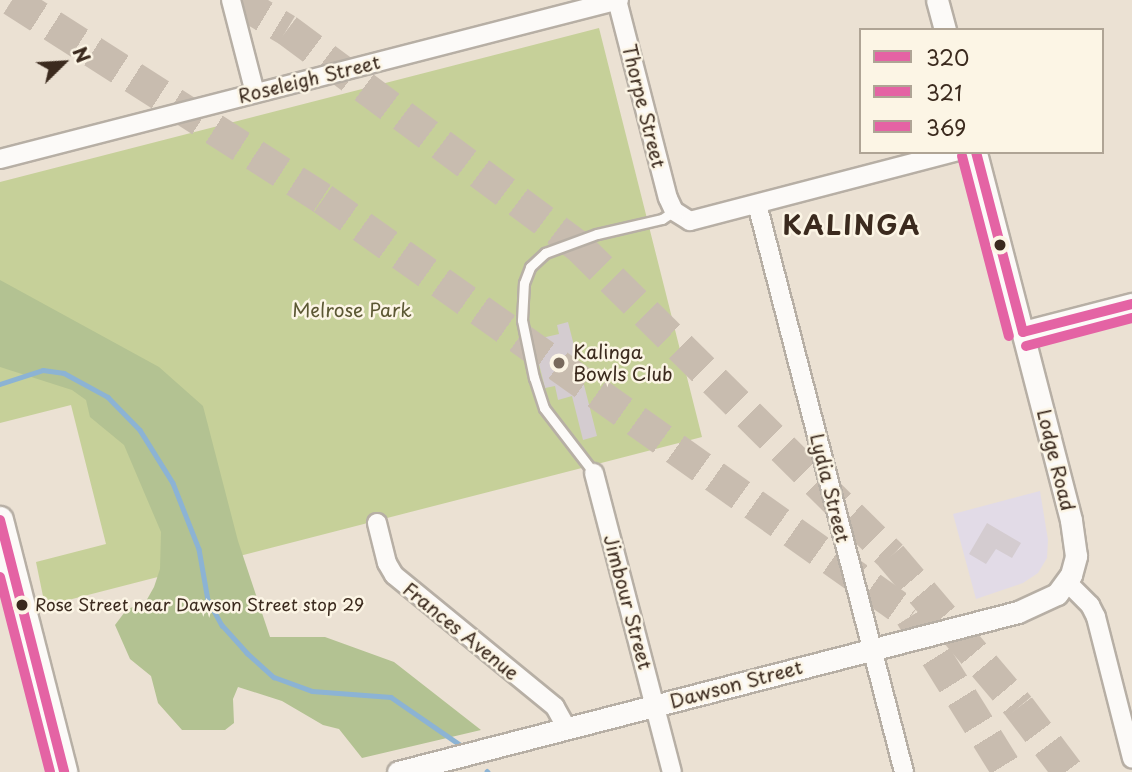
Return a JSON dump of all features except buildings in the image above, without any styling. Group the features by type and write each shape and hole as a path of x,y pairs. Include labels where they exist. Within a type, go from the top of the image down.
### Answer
{"main road":[{"path":"0,520 64,772"}],"street":[{"path":"231,0 255,93"},
{"name":"Roseleigh Street","path":"0,159 618,0"},
{"name":"Thorpe Street","path":"618,0 674,211"},
{"path":"937,0 944,28"},
{"path":"674,211 690,221 948,154"},
{"name":"Lodge Road","path":"976,154 1072,520 1076,556 1067,582"},
{"name":"Lydia Street","path":"757,204 904,772"},
{"path":"1023,332 1132,304"},
{"name":"Jimbour Street","path":"594,473 672,772"},
{"name":"Frances Avenue","path":"377,523 387,563 394,575 555,707 566,727"},
{"path":"1067,582 1090,605 1096,617 1132,758"},
{"name":"Dawson Street","path":"398,772 1018,612 1045,601 1067,582"}],"lane":[{"path":"594,473 544,408 534,378 522,320 524,283 530,267 545,253 597,234 662,219 674,211"}],"shaded area":[{"path":"1040,491 1048,540 1047,558 1038,573 1023,583 976,599 953,514"}],"green space":[{"name":"Melrose Park","path":"599,28 702,437 45,606 36,562 106,544 71,405 0,423 0,182"},
{"path":"0,280 159,367 203,406 238,541 270,637 325,637 394,662 481,730 362,758 339,729 323,725 282,701 238,687 233,699 234,723 225,730 182,730 158,703 151,676 130,659 115,625 127,609 145,603 154,587 160,569 161,532 124,445 90,417 86,400 72,390 0,367"}],"waterway":[{"path":"0,384 43,370 64,373 108,397 140,430 173,483 199,549 208,600 222,625 247,653 274,677 312,691 391,697 462,746"}],"tunnel":[{"path":"12,0 323,199 911,616 1008,772"},
{"path":"237,0 287,30 578,246 891,556 1019,707 1068,772"}],"transit line":[{"name":"320","path":"977,154 1023,332"},
{"name":"321","path":"962,156 1009,336"},
{"name":"320","path":"1023,332 1132,304"},
{"name":"321","path":"1026,346 1132,318"},
{"name":"320","path":"0,520 64,772"},
{"name":"369","path":"0,577 50,772"}],"place":[{"name":"Kalinga Bowls Club","path":"559,363"},
{"name":"Rose Street near Dawson Street stop 29","path":"22,605"}],"district":[{"name":"KALINGA","path":"852,225"}]}
